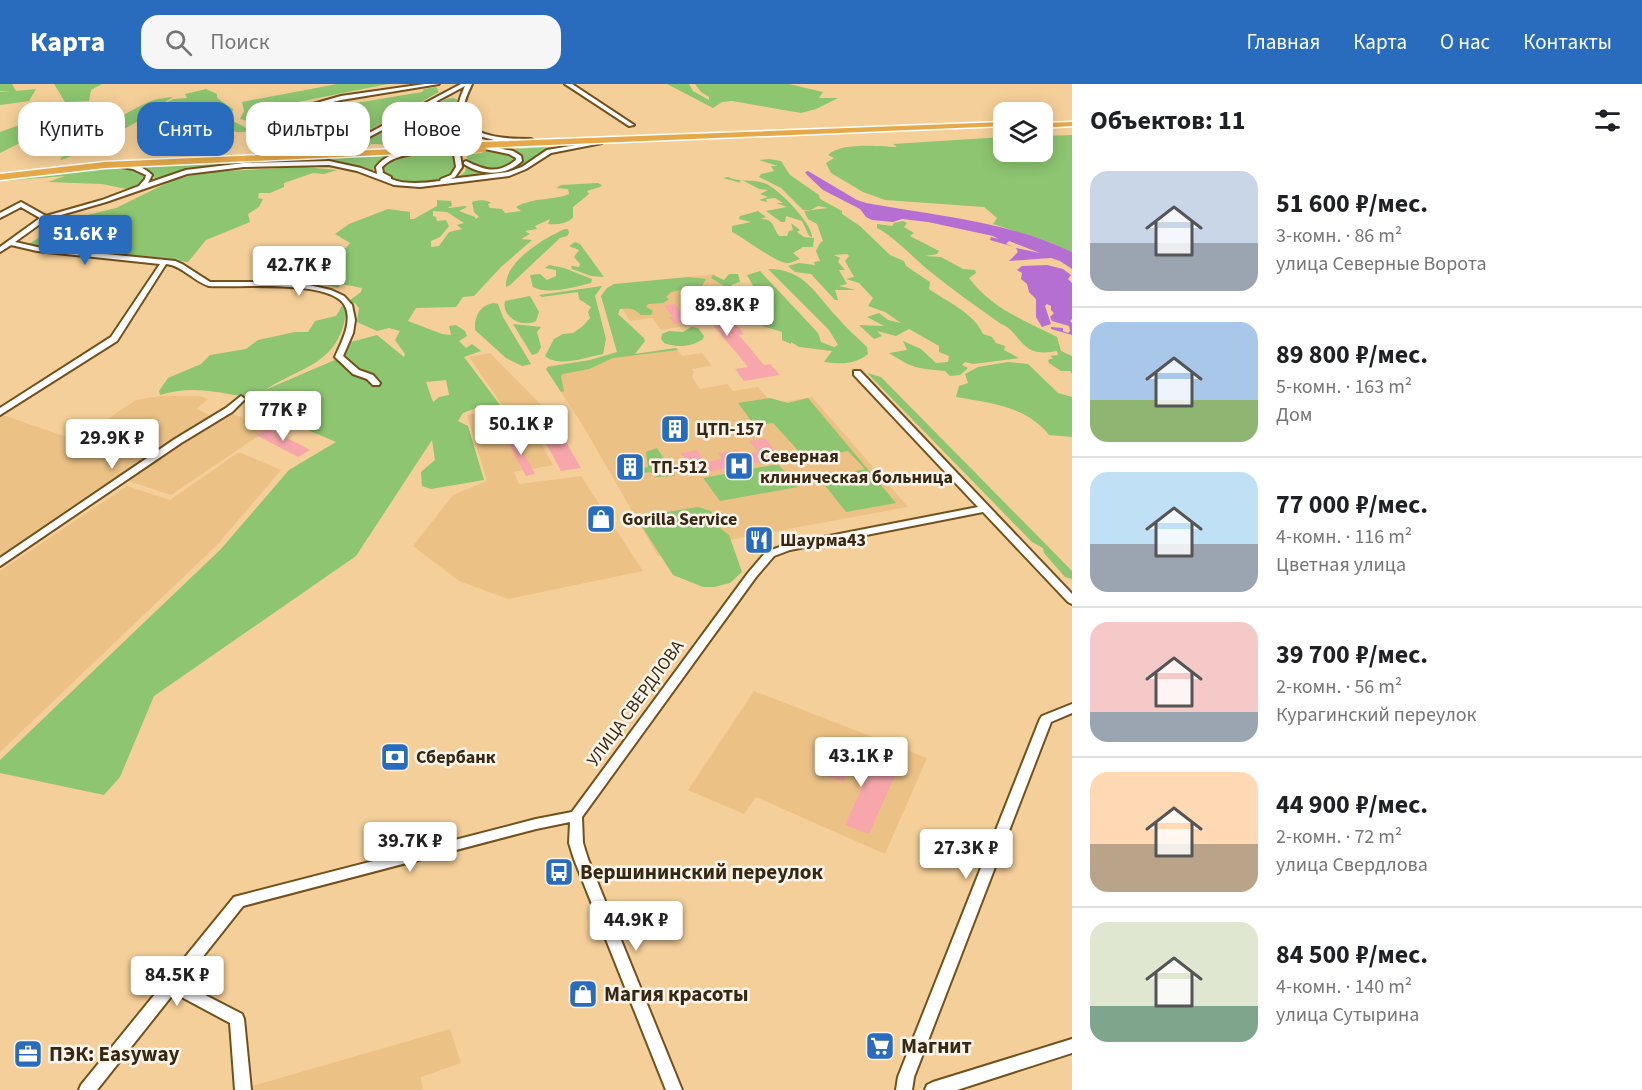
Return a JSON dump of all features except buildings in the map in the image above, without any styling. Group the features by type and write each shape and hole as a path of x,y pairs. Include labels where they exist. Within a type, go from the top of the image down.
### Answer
{"highway":[{"path":"1053,124 1072,123"},
{"path":"484,147 993,126"},
{"path":"484,147 993,126"},
{"path":"0,176 109,164 382,150"},
{"path":"0,176 96,163 246,155"}],"street":[{"path":"326,102 436,84"},
{"path":"461,102 467,84"},
{"path":"370,135 467,84"},
{"path":"568,84 631,125"},
{"path":"438,100 453,97 461,99"},
{"path":"482,133 498,138 565,142"},
{"path":"0,250 45,218 96,204 186,172 244,165 329,163 352,167 394,183 435,184 508,174 524,168 549,151 599,143"},
{"path":"465,163 476,169 492,171 509,168 519,161 519,157 511,152 484,147"},
{"path":"394,180 380,174 379,167 382,162 395,156"},
{"path":"371,174 415,183 439,181 457,172 459,167 457,156"},
{"path":"435,184 460,173 465,163 464,156"},
{"path":"109,164 135,167 147,172 148,180 140,188"},
{"path":"0,216 21,204 45,218"},
{"path":"9,243 37,249 165,261 182,266 196,279 209,284 293,282 338,295 349,304 351,314 349,332 339,357 356,372 370,377 376,383"},
{"path":"0,412 114,339 165,261"},
{"path":"857,373 1072,600"},
{"path":"0,563 178,441 229,410 241,399"},
{"name":"УЛИЦА СВЕРДЛОВА","path":"576,816 752,575 770,554 788,548 984,509"},
{"path":"904,1090 906,1077 1046,718 1072,708"},
{"path":"87,1090 238,901 536,824 576,816 576,843 581,859 674,1090"},
{"path":"173,985 237,1018 243,1090"},
{"path":"933,1090 1072,1046"}],"shaded area":[{"path":"808,171 866,203 973,221 1049,242 1072,252 1072,269 1051,258 1009,261 1018,252 1016,248 1040,253 1009,241 1006,244 1014,247 990,240 991,237 999,239 993,236 928,222 902,219 893,222 872,220 866,217 860,209 823,190 807,175 805,172"},
{"path":"1047,265 1063,269 1071,275 1068,279 1072,283 1072,319 1070,321 1072,335 1051,329 1051,327 1063,328 1063,331 1068,333 1070,331 1069,326 1052,321 1050,317 1054,313 1051,306 1047,304 1045,306 1051,324 1042,327 1036,317 1036,299 1021,279 1022,273 1017,270 1022,266"},
{"path":"714,274 752,315 661,330 652,318 630,321 609,287"},
{"name":"Северная клиническая больница","path":"676,348 682,356 702,353 712,366 692,369 694,372 692,377 700,389 727,384 733,391 758,387 773,404 812,397 908,507 739,538 658,556 582,424 546,369 548,366"},
{"path":"490,353 553,417 532,421 535,433 553,465 532,469 515,437 506,439 523,470 514,472 519,484 581,476 643,571 508,599 459,581 413,546 453,495 487,481 467,415 505,409 469,357"},
{"path":"159,396 200,396 208,399 197,409 209,415 228,411 267,430 171,495 128,481 0,568 0,414 75,440 136,400"},
{"path":"239,452 281,470 217,545 0,752 0,571 127,486 170,500"},
{"path":"754,691 927,758 885,854 756,797 744,814 688,790"},
{"path":"450,1029 461,1063 421,1077 423,1090 252,1090 252,1086"}],"green space":[{"path":"0,84 12,84 16,91 36,89 29,101 0,105 0,92 11,91 0,91"},
{"path":"54,84 102,84 91,90 89,101 65,102"},
{"path":"337,84 388,84 298,102 246,102 246,121 240,119 244,111 242,102"},
{"path":"667,84 689,84 693,91 709,100 709,97 695,84 789,84 823,92 819,98 838,98 816,109 801,113 732,101 722,102 713,108"},
{"path":"436,87 439,92 421,102 382,102 382,123 370,130 370,102 362,102 422,92 424,89"},
{"path":"206,89 217,94 217,98 223,102 167,102 187,98 185,94"},
{"path":"173,97 165,102 148,102 156,99"},
{"path":"453,98 458,100 458,102 441,102"},
{"path":"137,108 137,122 125,128 125,114"},
{"path":"234,122 246,128 246,131 235,132"},
{"path":"18,126 18,144 0,153 0,132"},
{"path":"382,131 382,144 370,145 370,138"},
{"path":"1072,135 1072,252 993,224 997,218 984,207 885,200 863,192 831,173 826,163 834,158 828,155 851,146 897,147 893,144 993,138 993,162 1053,162 1053,136"},
{"path":"558,147 542,153 514,171 489,176 456,178 465,172 466,167 480,172 497,173 519,166 524,161 523,157 509,149"},
{"path":"482,152 509,152 518,159 501,169 468,163 467,156 482,156"},
{"path":"392,156 385,158 370,171 326,161 305,161 310,158"},
{"path":"455,156 454,170 439,179 428,182 406,182 388,176 382,170 393,158"},
{"path":"291,159 290,161 205,166 154,178 150,171 136,166"},
{"path":"759,160 781,161 790,175 819,195 820,199 842,211 842,214 860,226 890,255 904,261 906,266 930,282 929,289 959,308 973,320 983,334 992,337 996,343 1005,346 1004,350 1019,358 973,364 965,362 962,365 968,368 960,375 950,376 945,371 910,365 889,353 907,350 903,341 921,349 936,363 948,362 949,356 939,352 939,346 909,329 896,336 877,331 882,336 874,339 859,325 884,326 867,317 879,313 888,320 901,323 885,312 868,306 873,298 859,283 846,279 854,277 845,261 849,256 847,254 834,255 840,258 838,262 845,270 839,270 847,284 839,286 856,290 835,290 838,300 835,300 811,274 795,272 788,266 799,263 815,265 814,262 820,261 816,251 823,241 817,224 808,219 804,211 828,208 818,206 811,210 803,210 781,188 759,177 761,174 774,171 771,166 778,166"},
{"path":"117,166 131,167 147,177 138,185 127,189 102,184 48,182 65,176 4,181 42,173"},
{"path":"303,167 337,170 324,174 313,173 284,183 284,187 270,193 259,193 258,198 263,199 259,207 248,214 250,222 206,240 188,262 27,245 65,222 116,208 175,179 208,172"},
{"path":"723,178 742,180 739,181 741,183"},
{"path":"742,180 764,183 777,191 801,215 812,237 809,236 802,221 786,216 785,222 781,222 766,211 787,207 776,203 783,203 775,198 766,199 767,202 759,200 768,197 760,194 768,190 759,189"},
{"path":"598,183 602,185 587,191 589,194 573,207 573,218 570,220 561,224 548,224 550,219 535,226 537,229 525,231 530,234 521,239 532,240 501,267 474,296 463,297 456,307 416,308 408,321 442,334 451,335 449,326 456,325 465,331 467,336 459,341 466,348 472,344 481,351 464,357 500,405 483,405 463,413 458,421 468,426 484,480 431,489 422,486 421,472 435,460 432,440 356,556 154,696 120,777 104,795 0,773 0,760 221,549 289,470 336,442 240,401 247,397 193,390 160,395 159,391 168,378 201,364 210,355 246,349 258,340 295,332 308,332 315,321 336,316 342,306 361,292 362,288 341,284 338,288 313,281 278,278 278,276 290,259 298,254 346,248 350,243 335,234 349,224 388,209 410,212 410,219 414,219 437,206 437,200 451,201 452,206 449,208 467,207 459,211 475,219 479,217 474,212 472,202 476,201 489,202 491,203 488,204 490,208 502,209 505,213 521,211 516,207 569,194 568,189 556,188 561,185","holes":["433,211 447,212 464,223 457,225 462,229 449,232 439,246 431,247 431,241 440,237 449,226 446,220 437,221 433,216","355,303 359,308 357,322 377,331 389,328 400,331 395,340 405,354 404,357 377,335 347,343 337,359 265,390 319,360 329,351 337,340 347,306","446,380 449,395 439,397 433,402 426,382"]},
{"path":"758,211 766,217 760,219 771,222 779,236 787,236 789,231 793,230 791,223 800,230 797,232 804,237 814,238 813,247 803,247 793,253 800,259 786,263 732,232 732,226 751,222 739,219 740,216"},
{"path":"903,221 907,223 904,227 914,233 910,236 939,251 937,254 925,256 941,257 963,269 975,270 976,273 969,278 988,298 1009,313 1057,337 1061,351 1072,356 1072,374 1070,371 1061,371 1049,363 1048,360 1053,358 1050,356 1058,355 1057,351 1040,352 1027,347 1006,326 945,283 877,228 877,224 892,226 894,223"},
{"path":"568,229 567,236 560,238 506,287 511,269 518,260 547,238"},
{"path":"575,242 580,244 604,277 591,276 572,269 571,266 579,267 580,264 574,257 579,250 569,246"},
{"path":"549,265 592,279 591,283 554,290 533,287 530,275 540,274 547,280 556,276 556,270 545,268"},
{"path":"768,269 791,273 808,284 867,347 868,354 847,363 824,362 832,351 799,347 782,340 782,332 763,326 726,287 711,278 713,275 724,280 729,274 738,274 740,282 731,285 751,300 761,300 747,275 760,271 818,333 821,342 834,347 838,345 829,330"},
{"path":"688,277 706,279 702,286 671,292 666,297 669,299 663,303 648,304 646,307 653,311 651,315 641,315 634,310 626,309 620,309 618,314 644,338 645,341 635,354 676,348 678,350 613,358 589,369 563,374 561,376 564,391 561,392 546,369 548,367 590,360 617,352 601,296 607,288 614,284"},
{"path":"602,286 595,296 606,339 603,354 565,361 545,356 554,339 563,334 573,333 583,326 590,318 588,312 591,307 579,299 578,292 542,297 539,295"},
{"path":"530,296 539,312 536,321 519,322 509,316 506,312 505,301"},
{"path":"498,304 503,317 531,364 522,366 506,358 475,330 479,312 485,306"},
{"path":"513,324 541,327 537,332 541,347 538,353 532,355"},
{"path":"691,327 698,328 704,336 703,339 694,344 679,346 669,345 661,339 662,334 669,331 683,332"},
{"path":"1008,362 1028,364 1058,393 1072,397 1072,437 1049,435 1030,418 1007,407 956,397 959,386 968,383 965,374 978,367"},
{"path":"867,373 881,377 1072,571 1072,579 1065,577 1044,553 1043,548 1032,542"},
{"path":"770,398 788,403 808,398 896,503 846,512 820,479 865,469 848,451 805,458 773,423 755,426 738,403"},
{"path":"657,448 675,476 657,477 650,472 627,476 624,472 648,467 646,452"},
{"path":"778,464 798,487 720,501 703,478"},
{"path":"698,507 711,511 720,528 729,535 742,572 730,583 703,587 673,575 636,517"}],"place":[{"name":"ЦТП-157","path":"675,429"},
{"name":"Северная клиническая больница","path":"739,466"},
{"name":"ТП-512","path":"630,467"},
{"name":"Gorilla Service","path":"601,519"},
{"name":"Шаурма43","path":"759,540"},
{"name":"Сбербанк","path":"395,757"},
{"name":"Вершининский переулок","path":"559,872"},
{"name":"Магия красоты","path":"583,994"},
{"name":"Магнит","path":"880,1046"},
{"name":"ПЭК: Easyway","path":"28,1054"}]}
